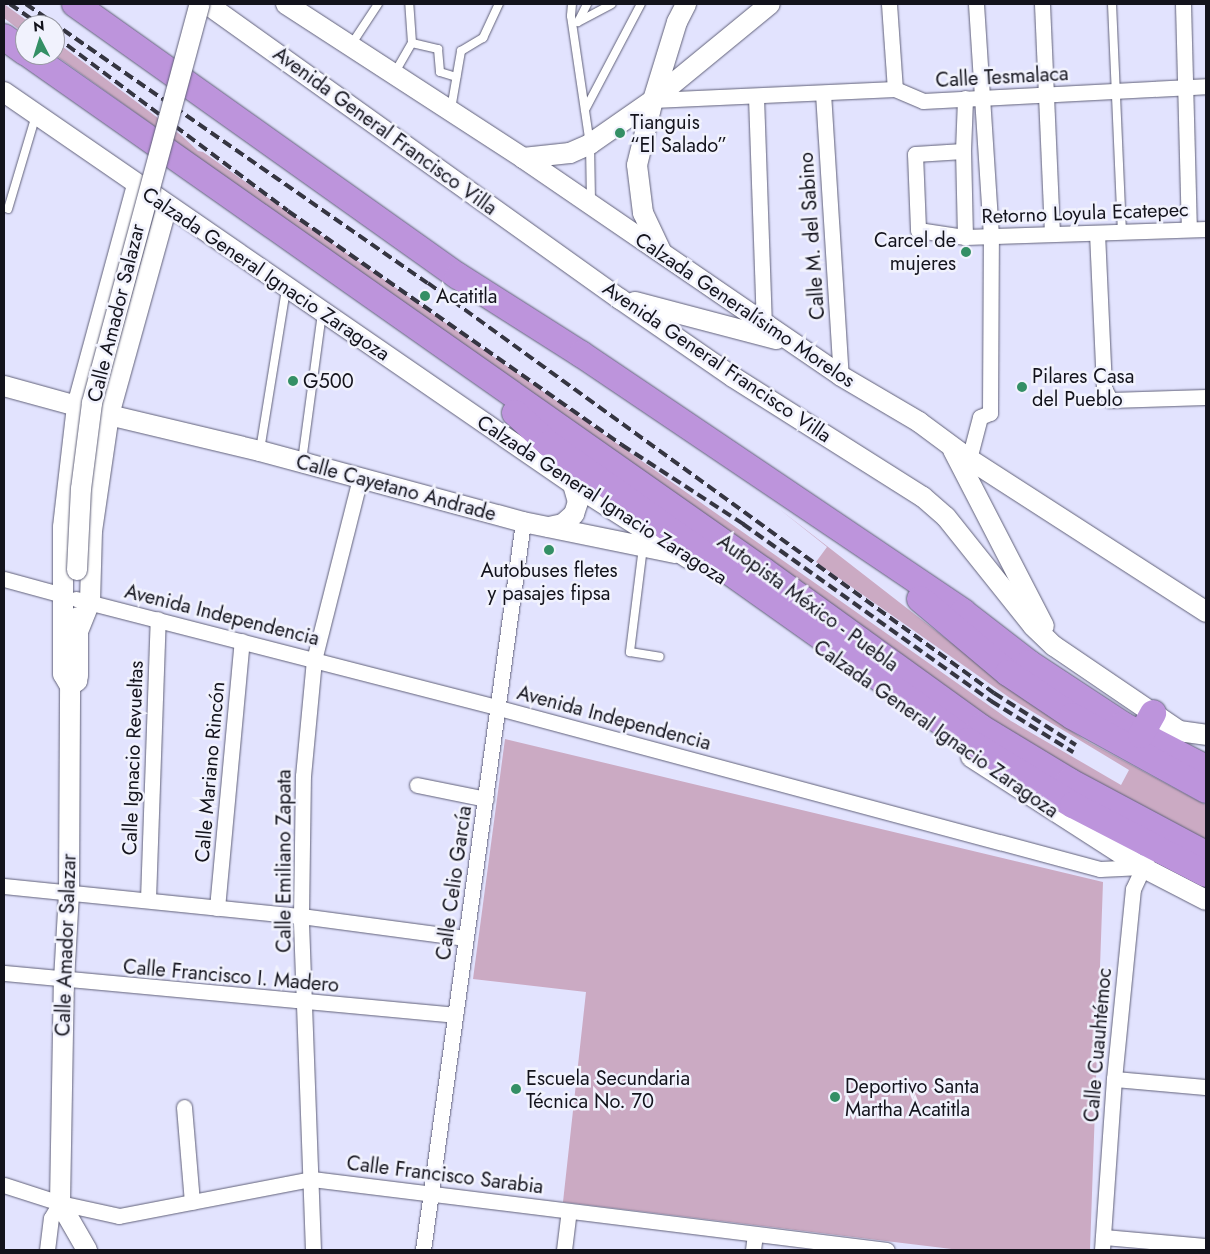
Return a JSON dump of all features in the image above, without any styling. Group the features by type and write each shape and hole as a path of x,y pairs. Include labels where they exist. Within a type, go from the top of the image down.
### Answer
{"highway":[{"path":"75,4 458,276 581,354 963,612 1029,663 1147,724 1206,768"},
{"path":"4,37 15,45"},
{"name":"Calzada General Ignacio Zaragoza","path":"44,65 422,332"},
{"path":"422,332 549,444 727,572"},
{"name":"Autopista México - Puebla","path":"422,332 764,570 980,727 1069,781 1206,854"},
{"path":"854,540 948,625 1008,673 1072,716 1206,790"},
{"path":"685,555 727,572"},
{"name":"Calzada General Ignacio Zaragoza","path":"727,572 968,741 1148,857 1206,874"}],"street":[{"name":"Calle Amador Salazar","path":"71,629 76,599 81,489 92,403 200,4"},
{"name":"Avenida General Francisco Villa","path":"207,4 620,299 734,377 932,504 1033,626 1147,724 1206,735"},
{"path":"665,257 648,228 637,180 640,150 653,100 677,22 686,4"},
{"path":"522,158 570,153 590,144 653,100 770,4"},
{"path":"889,4 895,88"},
{"path":"969,459 980,417 990,413 991,236 976,4"},
{"path":"1042,4 1052,234"},
{"path":"1183,4 1189,229"},
{"name":"Calzada Generalísimo Morelos","path":"292,5 522,158 764,325 1206,612"},
{"name":"Calle Tesmalaca","path":"653,100 756,97 895,88 923,101 1206,86"},
{"name":"Calzada General Ignacio Zaragoza","path":"4,92 137,186 323,311 573,484 685,555 948,742 1148,857 1206,900"},
{"name":"Calle M. del Sabino","path":"822,93 841,376"},
{"path":"756,97 764,325"},
{"path":"964,98 965,237"},
{"name":"Retorno Loyula Ecatepec","path":"963,151 915,154 918,230 965,237 1206,228"},
{"name":"Calle Amador Salazar","path":"76,599 63,527 77,406 137,186"},
{"name":"Calle Amador Salazar","path":"60,1203 64,980 69,892 70,686 78,675 71,629 92,531 109,415 167,206"},
{"path":"1097,232 1104,388 1110,400 1206,397"},
{"path":"620,299 790,342"},
{"path":"4,386 77,406"},
{"name":"Calle Cayetano Andrade","path":"109,415 260,451 522,522 685,555"},
{"path":"950,445 1054,646"},
{"name":"Calle Emiliano Zapata","path":"313,1250 312,1179 301,916 303,776 314,660 360,478"},
{"path":"549,527 563,524 574,514 578,502 573,484"},
{"name":"Calle Celio García","path":"423,1250 429,1194 499,708 522,522"},
{"name":"Avenida Independencia","path":"4,579 499,708 1100,869 1148,857"},
{"path":"1183,596 1206,592"},
{"name":"Calle Ignacio Revueltas","path":"148,899 158,619"},
{"name":"Calle Mariano Rincón","path":"218,908 242,641"},
{"path":"417,785 486,799"},
{"name":"Calle Cuauhtémoc","path":"1103,1244 1114,1079 1133,889 1148,857"},
{"path":"4,886 148,899 301,916 466,938"},
{"name":"Calle Francisco I. Madero","path":"4,973 304,1003 455,1015"},
{"path":"1114,1079 1206,1087"},
{"path":"184,1107 192,1202"},
{"name":"Calle Francisco Sarabia","path":"4,1185 60,1203 119,1216 312,1179 888,1250"},
{"path":"47,1250 50,1218 60,1203 87,1250"},
{"path":"564,1250 569,1211"},
{"path":"753,1250 755,1234"},
{"path":"1103,1244 1206,1246"}],"lane":[{"path":"351,45 378,4"},
{"path":"394,74 412,42 409,4"},
{"path":"450,111 461,51 482,38 499,4"},
{"path":"572,4 573,32 590,144 591,205"},
{"path":"573,32 587,4"},
{"path":"578,22 612,4"},
{"path":"585,110 642,4"},
{"path":"1112,4 1122,232"},
{"path":"412,42 438,49 440,72 456,77"},
{"path":"8,209 36,115"},
{"path":"260,451 287,287"},
{"path":"301,462 323,311"},
{"path":"644,547 630,652 660,657"}],"shaded area":[{"path":"4,4 19,15 15,15 15,26 4,18"},
{"path":"65,48 182,136 198,151 203,152 1011,721 1121,785 1129,770 1010,698 816,562 827,547 778,508 1025,700 1085,740 1206,805 1206,865 1021,740 65,62"},
{"name":"Deportivo Santa Martha Acatitla","path":"505,739 1103,882 1090,1250 960,1250 563,1202 586,992 473,979"}],"railway":[{"path":"10,4 26,15"},
{"path":"26,4 428,283 994,693 1076,745"},
{"path":"65,44 288,211 622,445 743,524 991,701 1073,752"}],"place":[{"name":"Tianguis “El Salado”","path":"620,133"},
{"name":"Carcel de mujeres","path":"966,252"},
{"name":"Acatitla","path":"425,296"},
{"name":"G500","path":"293,381"},
{"name":"Pilares Casa del Pueblo","path":"1022,387"},
{"name":"Autobuses fletes y pasajes fipsa","path":"549,550"},
{"name":"Escuela Secundaria Técnica No. 70","path":"516,1089"},
{"name":"Deportivo Santa Martha Acatitla","path":"835,1097"}]}
